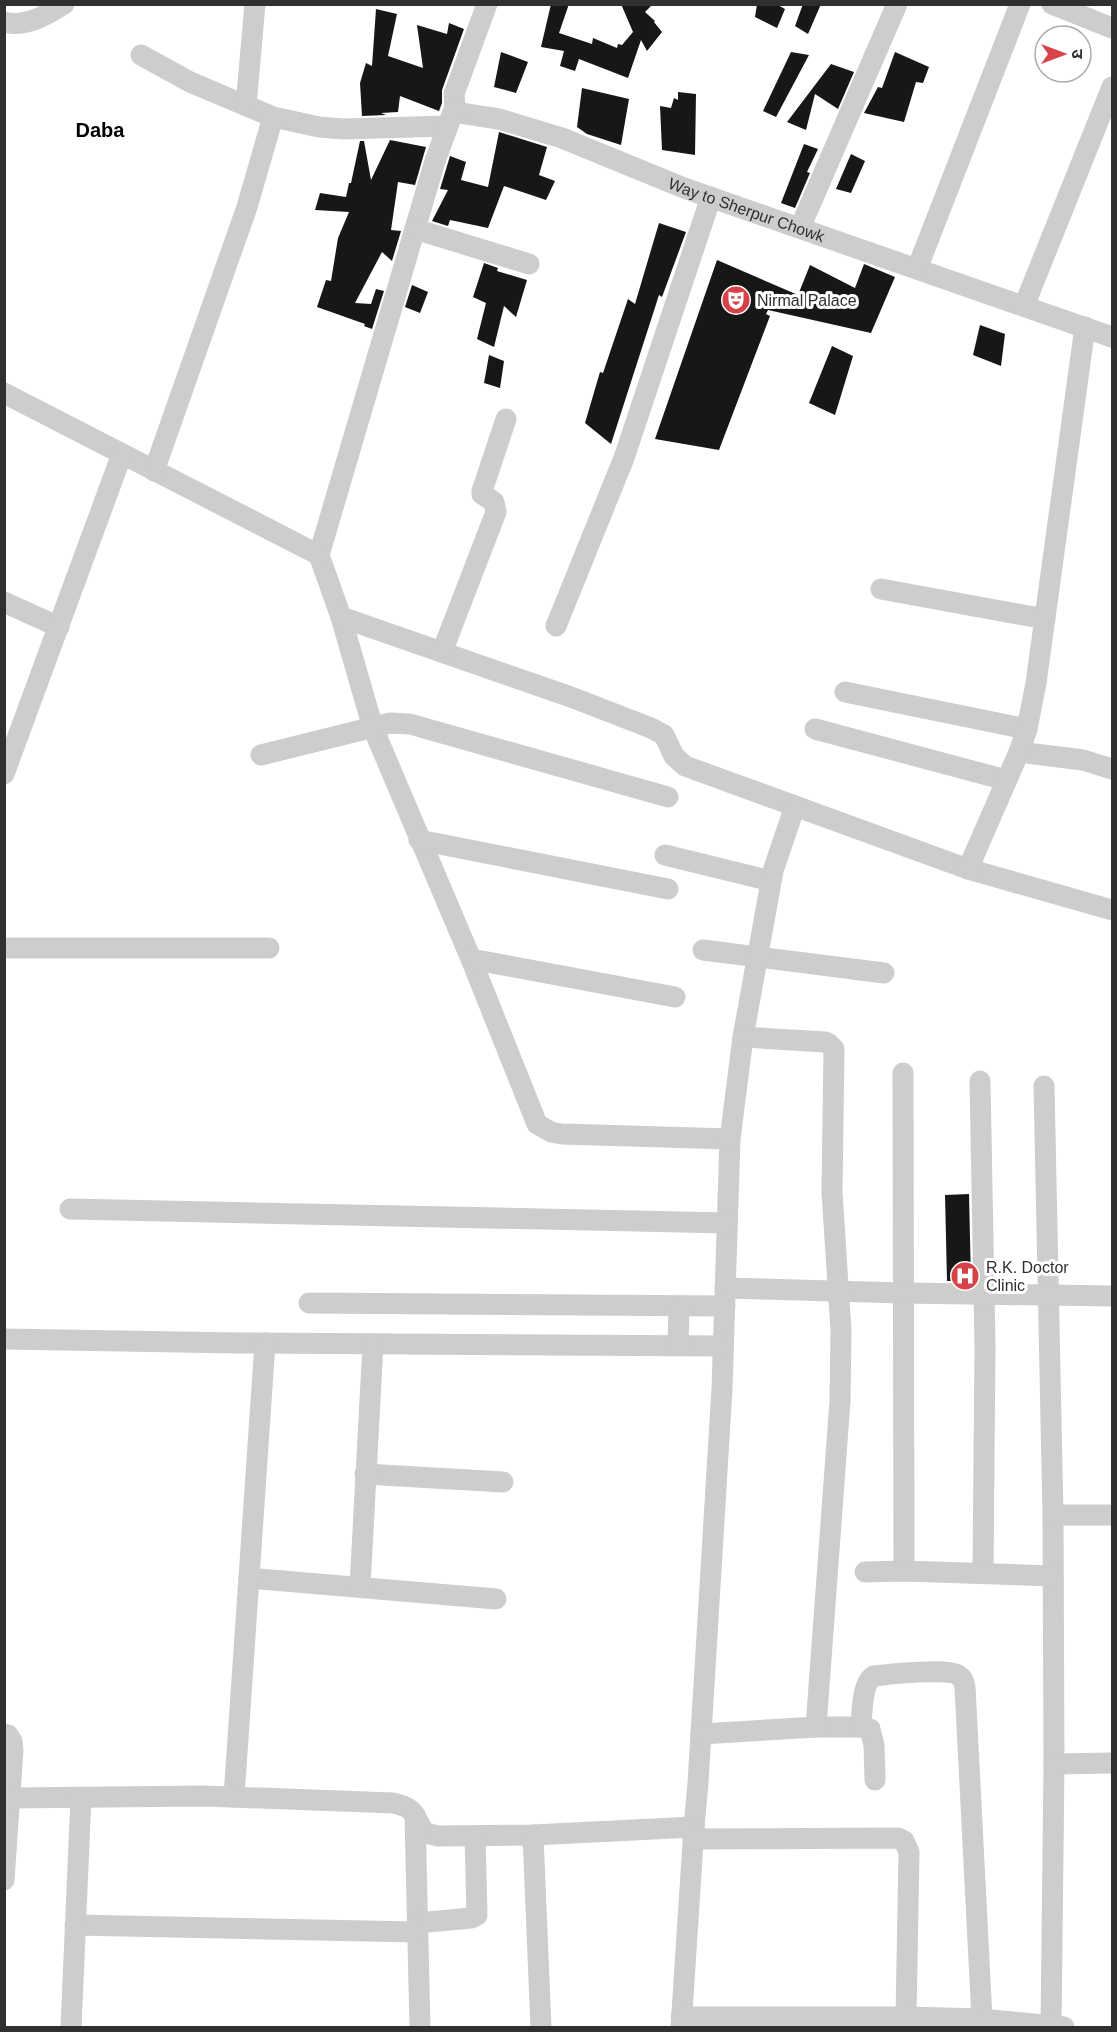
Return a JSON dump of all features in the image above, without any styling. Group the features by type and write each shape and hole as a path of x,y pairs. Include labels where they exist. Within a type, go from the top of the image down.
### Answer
{"street":[{"path":"4,22 31,21 64,4"},
{"path":"246,106 255,4"},
{"path":"487,4 477,36 458,79 451,117 435,161 318,555 341,616 373,728 471,959 531,1114 537,1124 551,1132 562,1134 730,1139"},
{"path":"800,228 897,4"},
{"path":"917,269 1020,4"},
{"path":"1052,4 1113,28"},
{"path":"141,55 190,82 273,117 319,127 344,129 451,117"},
{"path":"1024,306 1113,87"},
{"name":"Way to Sherpur Chowk","path":"451,117 460,113 499,119 562,138 711,197 1113,337"},
{"path":"154,471 247,207 273,117"},
{"path":"556,626 624,458 711,197"},
{"path":"415,229 529,264"},
{"path":"968,869 1027,729 1036,683 1084,327"},
{"path":"4,393 318,555"},
{"path":"442,652 496,512 494,502 482,491 506,419"},
{"path":"6,762 59,627 122,454"},
{"path":"881,590 1045,619"},
{"path":"4,602 59,627"},
{"path":"341,616 571,697 651,728 664,735 674,756 685,766 968,869 1113,910"},
{"path":"844,692 1027,729"},
{"path":"261,755 390,723 410,724 668,797"},
{"path":"815,729 1006,780"},
{"path":"1018,752 1083,760 1113,769"},
{"path":"795,806 771,881 743,1036 730,1139 723,1346 701,1734 681,2022 806,2022 906,2017 982,2019 1056,2027 1053,1515 1044,1086"},
{"path":"419,840 668,889"},
{"path":"665,855 771,881"},
{"path":"4,948 269,948"},
{"path":"703,950 884,973"},
{"path":"471,959 675,997"},
{"path":"743,1036 825,1042 834,1049 832,1192 841,1331 837,1455 816,1727"},
{"path":"903,1073 904,1571"},
{"path":"980,1081 984,1295 983,1573"},
{"path":"70,1209 727,1223"},
{"path":"309,1303 679,1305 725,1297 838,1290 984,1295 1113,1296"},
{"path":"678,1345 679,1305"},
{"path":"4,1339 723,1346"},
{"path":"234,1797 265,1343"},
{"path":"360,1587 373,1344"},
{"path":"365,1474 503,1482"},
{"path":"1053,1515 1113,1515"},
{"path":"865,1572 904,1571 1053,1576"},
{"path":"249,1578 496,1599"},
{"path":"861,1726 866,1685 874,1676 934,1672 955,1673 962,1678 965,1687 982,2019"},
{"path":"701,1734 861,1726 870,1729 873,1736 875,1780"},
{"path":"4,1734 8,1735 12,1742 13,1750 4,1880"},
{"path":"1054,1764 1113,1762"},
{"path":"71,2028 81,1797"},
{"path":"10,1798 234,1797 393,1803 401,1804 415,1814 421,1828 429,1835 693,1833 898,1838 904,1841 909,1852 906,2017"},
{"path":"415,1814 420,2028"},
{"path":"533,1835 541,2028"},
{"path":"75,1925 417,1928 471,1918 477,1915 475,1836"}],"building":[{"path":"551,4 569,4 559,33 592,44 593,38 617,48 618,44 622,45 633,32 621,4 653,4 645,12 662,32 647,51 641,40 628,78 579,59 575,71 560,66 564,51 541,47"},
{"path":"757,4 776,4 785,9 777,28 755,17"},
{"path":"803,4 821,4 808,34 795,26"},
{"path":"376,9 397,14 388,56 423,68 417,25 447,34 449,23 464,29 442,90 442,103 439,111 400,96 398,112 362,116 360,83 366,63 372,66"},
{"path":"501,52 528,62 516,93 494,87"},
{"path":"791,52 809,55 776,117 763,111"},
{"path":"895,52 929,67 923,83 916,82 904,122 864,113 878,87 882,88"},
{"path":"831,64 854,72 838,109 815,94 806,130 787,122"},
{"path":"582,88 629,99 621,145 587,134 577,127"},
{"path":"678,92 696,94 695,155 662,150 660,106 671,108 674,98 678,100"},
{"path":"499,132 547,147 539,175 555,181 546,200 504,186 488,228 450,220 448,226 432,221 448,190 440,189 450,156 466,162 461,180 488,187"},
{"path":"390,140 426,147 415,185 398,182 391,230 401,231 392,261 382,252 355,303 371,304 376,289 384,291 372,329 364,326 365,324 317,307 326,280 331,281 338,238 349,212 315,210 320,193 346,197 360,141 364,141 371,180"},
{"path":"804,144 818,149 807,172 810,173 795,208 781,203"},
{"path":"851,154 865,161 851,193 836,189"},
{"path":"659,223 686,232 662,297 659,295 611,444 585,423 600,372 603,373 628,299 635,304"},
{"path":"717,260 798,295 810,265 855,288 864,264 895,277 871,333 768,310 766,314 770,316 719,450 655,439"},
{"path":"484,263 498,268 497,271 527,280 516,317 504,306 494,347 477,339 486,303 473,297"},
{"path":"412,285 428,292 420,313 405,307"},
{"path":"980,325 1005,334 1001,366 973,355"},
{"path":"832,346 853,356 835,415 809,403"},
{"path":"489,355 504,361 500,388 484,383"},
{"path":"969,1194 971,1281 947,1281 945,1195"}],"place":[{"name":"Nirmal Palace","path":"736,300"},
{"name":"R.K. Doctor Clinic","path":"965,1276"}],"district":[{"name":"Daba","path":"100,130"}]}
